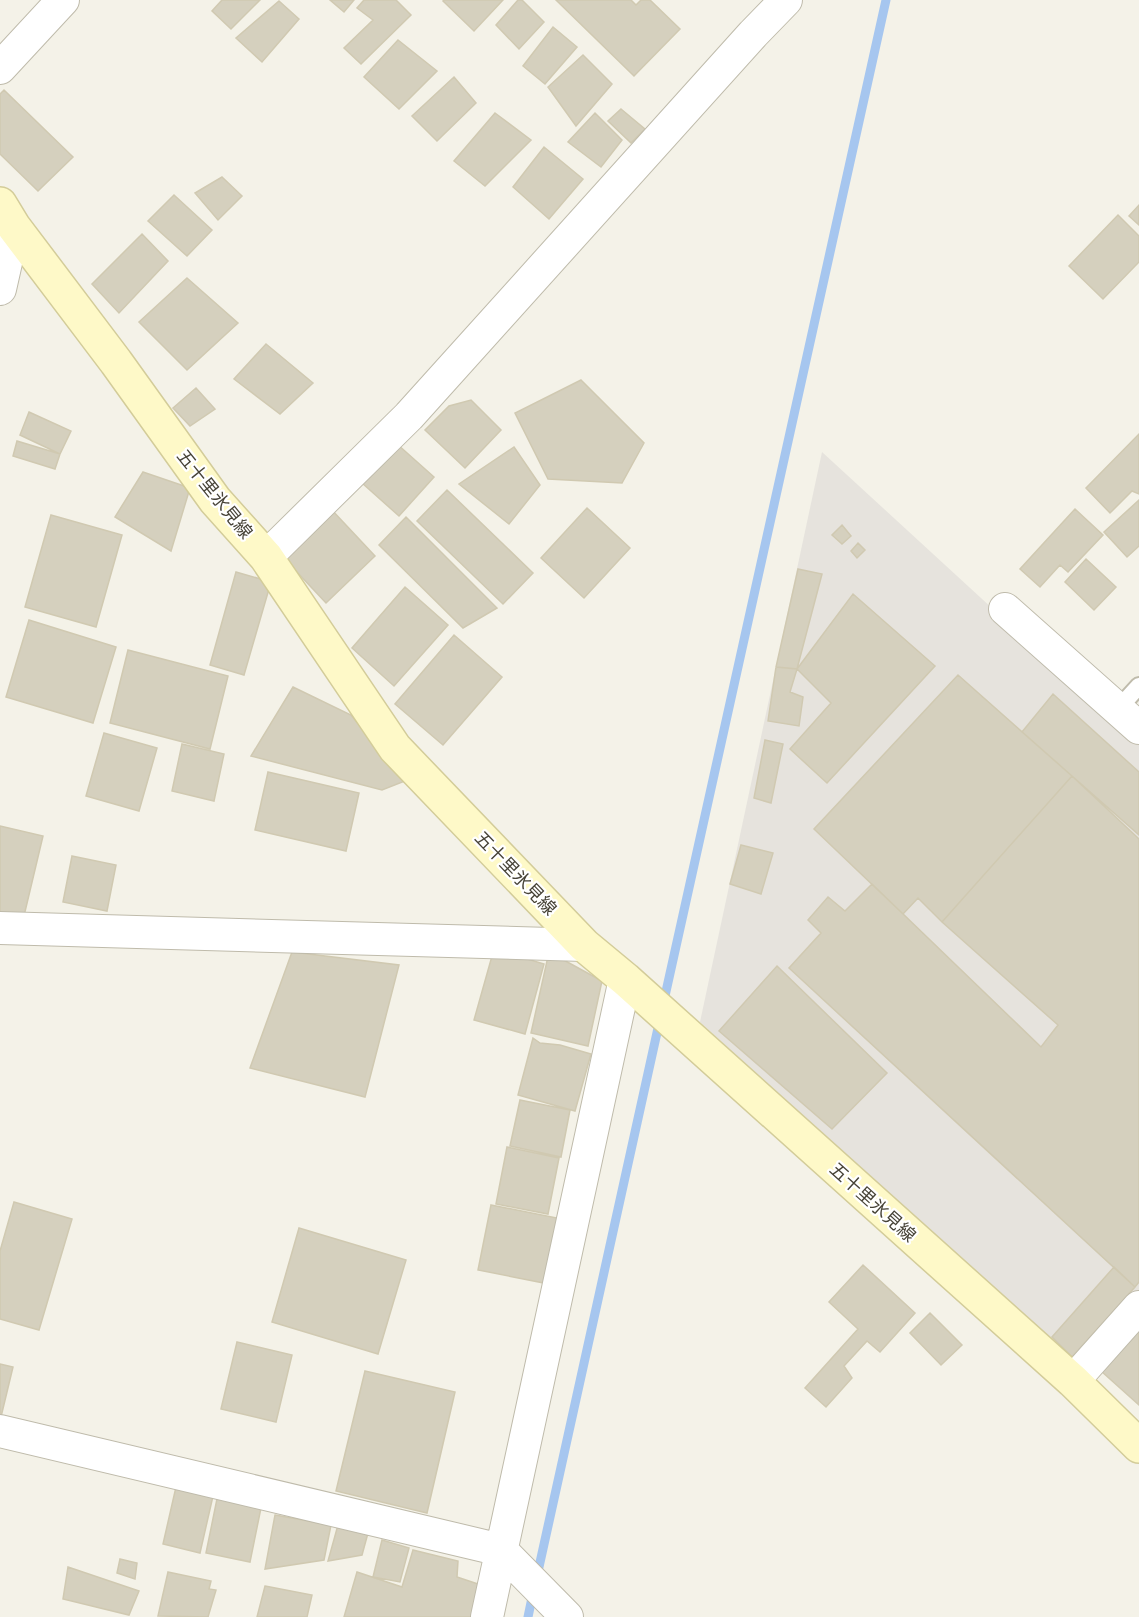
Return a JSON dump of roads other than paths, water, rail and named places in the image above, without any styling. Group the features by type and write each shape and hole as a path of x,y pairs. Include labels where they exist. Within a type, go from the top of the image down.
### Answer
{"main road":[{"name":"五十里氷見線","path":"7,215 215,500 266,557 395,748 584,945 625,979 1073,1381 1139,1446"}],"street":[{"path":"0,68 63,0"},
{"path":"266,557 409,416 786,0"},
{"path":"0,289 7,215"},
{"path":"1005,609 1128,719"},
{"path":"0,928 584,945"},
{"path":"487,1617 625,979"},
{"path":"1073,1381 1139,1307"},
{"path":"0,1431 501,1550 567,1617"}],"lane":[{"path":"1128,719 1139,686"}],"waterway":[{"path":"663,1005 886,0"},
{"path":"537,1576 660,1019"},
{"path":"528,1617 533,1593"}]}
